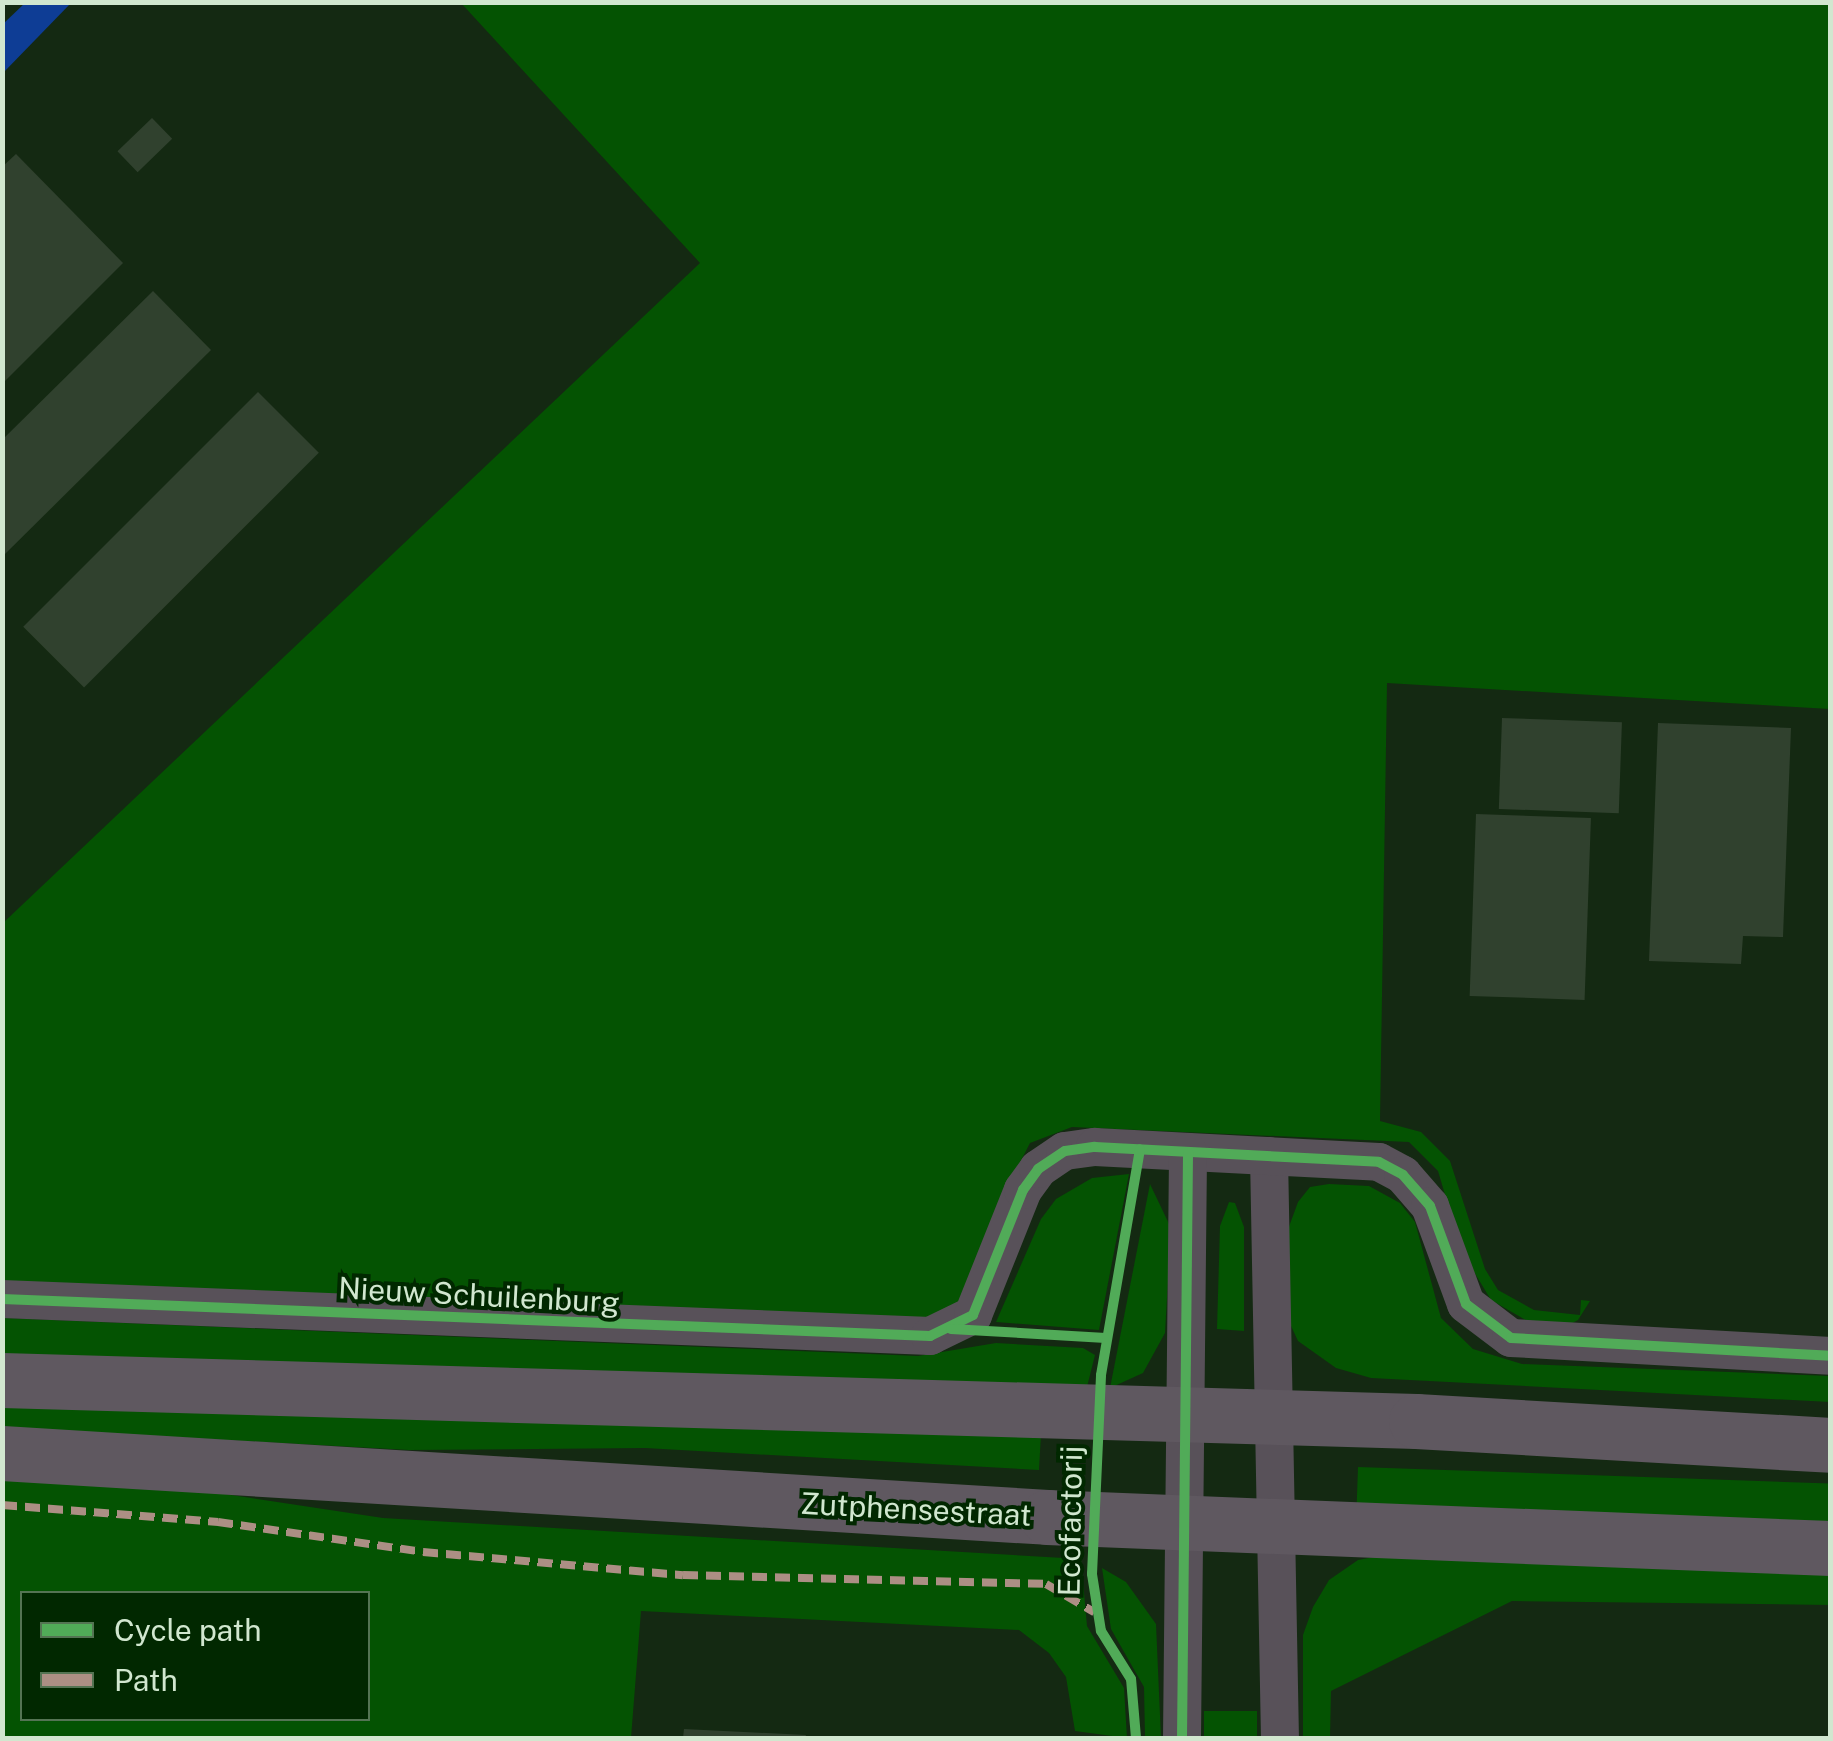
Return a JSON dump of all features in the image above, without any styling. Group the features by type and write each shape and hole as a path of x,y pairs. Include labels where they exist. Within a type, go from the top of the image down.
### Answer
{"main road":[{"path":"2,1380 802,1400 1272,1421 1416,1421 1830,1444"},
{"name":"Zutphensestraat","path":"2,1452 1184,1524 1830,1548"}],"street":[{"name":"Nieuw Schuilenburg","path":"2,1299 930,1336 973,1316 1023,1190 1038,1169 1065,1151 1095,1147 1354,1156 1402,1175 1430,1206 1466,1304 1510,1338 1830,1356"},
{"path":"1182,1738 1188,1152"},
{"path":"1269,1156 1280,1738"}],"green space":[{"path":"461,3 1830,3 1830,709 1387,683 1380,1121 1421,1132 1450,1161 1485,1269 1498,1290 1534,1310 1580,1315 1581,1300 1590,1301 1578,1320 1567,1326 1529,1322 1491,1300 1462,1252 1438,1171 1409,1142 1072,1127 1030,1143 992,1217 969,1297 924,1322 3,1283 3,923 700,263"},
{"path":"1129,1174 1099,1330 996,1322 1041,1219 1056,1199 1092,1178"},
{"path":"1150,1184 1171,1228 1165,1333 1143,1373 1110,1388"},
{"path":"1369,1186 1400,1203 1415,1222 1441,1318 1473,1349 1522,1364 1830,1376 1830,1402 1371,1378 1336,1368 1298,1341 1285,1313 1279,1254 1298,1202 1310,1187"},
{"path":"1229,1202 1235,1203 1244,1227 1244,1331 1217,1329 1220,1226"},
{"path":"3,1318 918,1356 996,1343 1083,1348 1095,1355 1087,1387 3,1354"},
{"path":"2,1402 1041,1434 1039,1470 645,1448 409,1450 3,1428"},
{"path":"1358,1467 1830,1483 1828,1521 1357,1505"},
{"path":"3,1474 159,1484 383,1518 1081,1559 1087,1626 1124,1688 1127,1738 1075,1731 1066,1677 1049,1653 1019,1630 641,1611 631,1738 3,1738"},
{"path":"1390,1554 1830,1569 1830,1605 1512,1601 1331,1691 1330,1738 1303,1738 1303,1635 1313,1607 1329,1580 1358,1560"},
{"path":"1102,1568 1126,1582 1156,1624 1161,1738 1145,1738 1144,1687 1111,1629"},
{"path":"1204,1711 1257,1711 1257,1738 1204,1738"}],"water":[{"path":"25,3 71,3 3,73 3,24"}],"building":[{"path":"152,118 172,139 138,172 117,151"},
{"path":"16,154 123,263 2,384 2,167"},
{"path":"153,291 211,350 2,557 2,440"},
{"path":"258,392 319,453 84,688 23,627"},
{"path":"1502,718 1622,722 1619,813 1499,809"},
{"path":"1658,723 1791,728 1783,937 1743,936 1741,964 1649,961"},
{"path":"1476,814 1591,818 1585,1000 1470,996"},
{"path":"684,1729 806,1735 683,1738"}],"marked path":[{"path":"2,1505 218,1522 423,1552 683,1575 1046,1584 1094,1612"}],"cycle path":[{"path":"2,1299 930,1336 973,1315 1023,1190 1038,1169 1065,1151 1095,1147 1379,1162 1403,1175 1430,1206 1466,1304 1511,1338 1830,1356"},
{"name":"Ecofactorij","path":"1136,1738 1131,1679 1101,1631 1092,1574 1101,1375 1140,1149"},
{"path":"1182,1738 1188,1152"},
{"path":"951,1329 1106,1338"}]}
